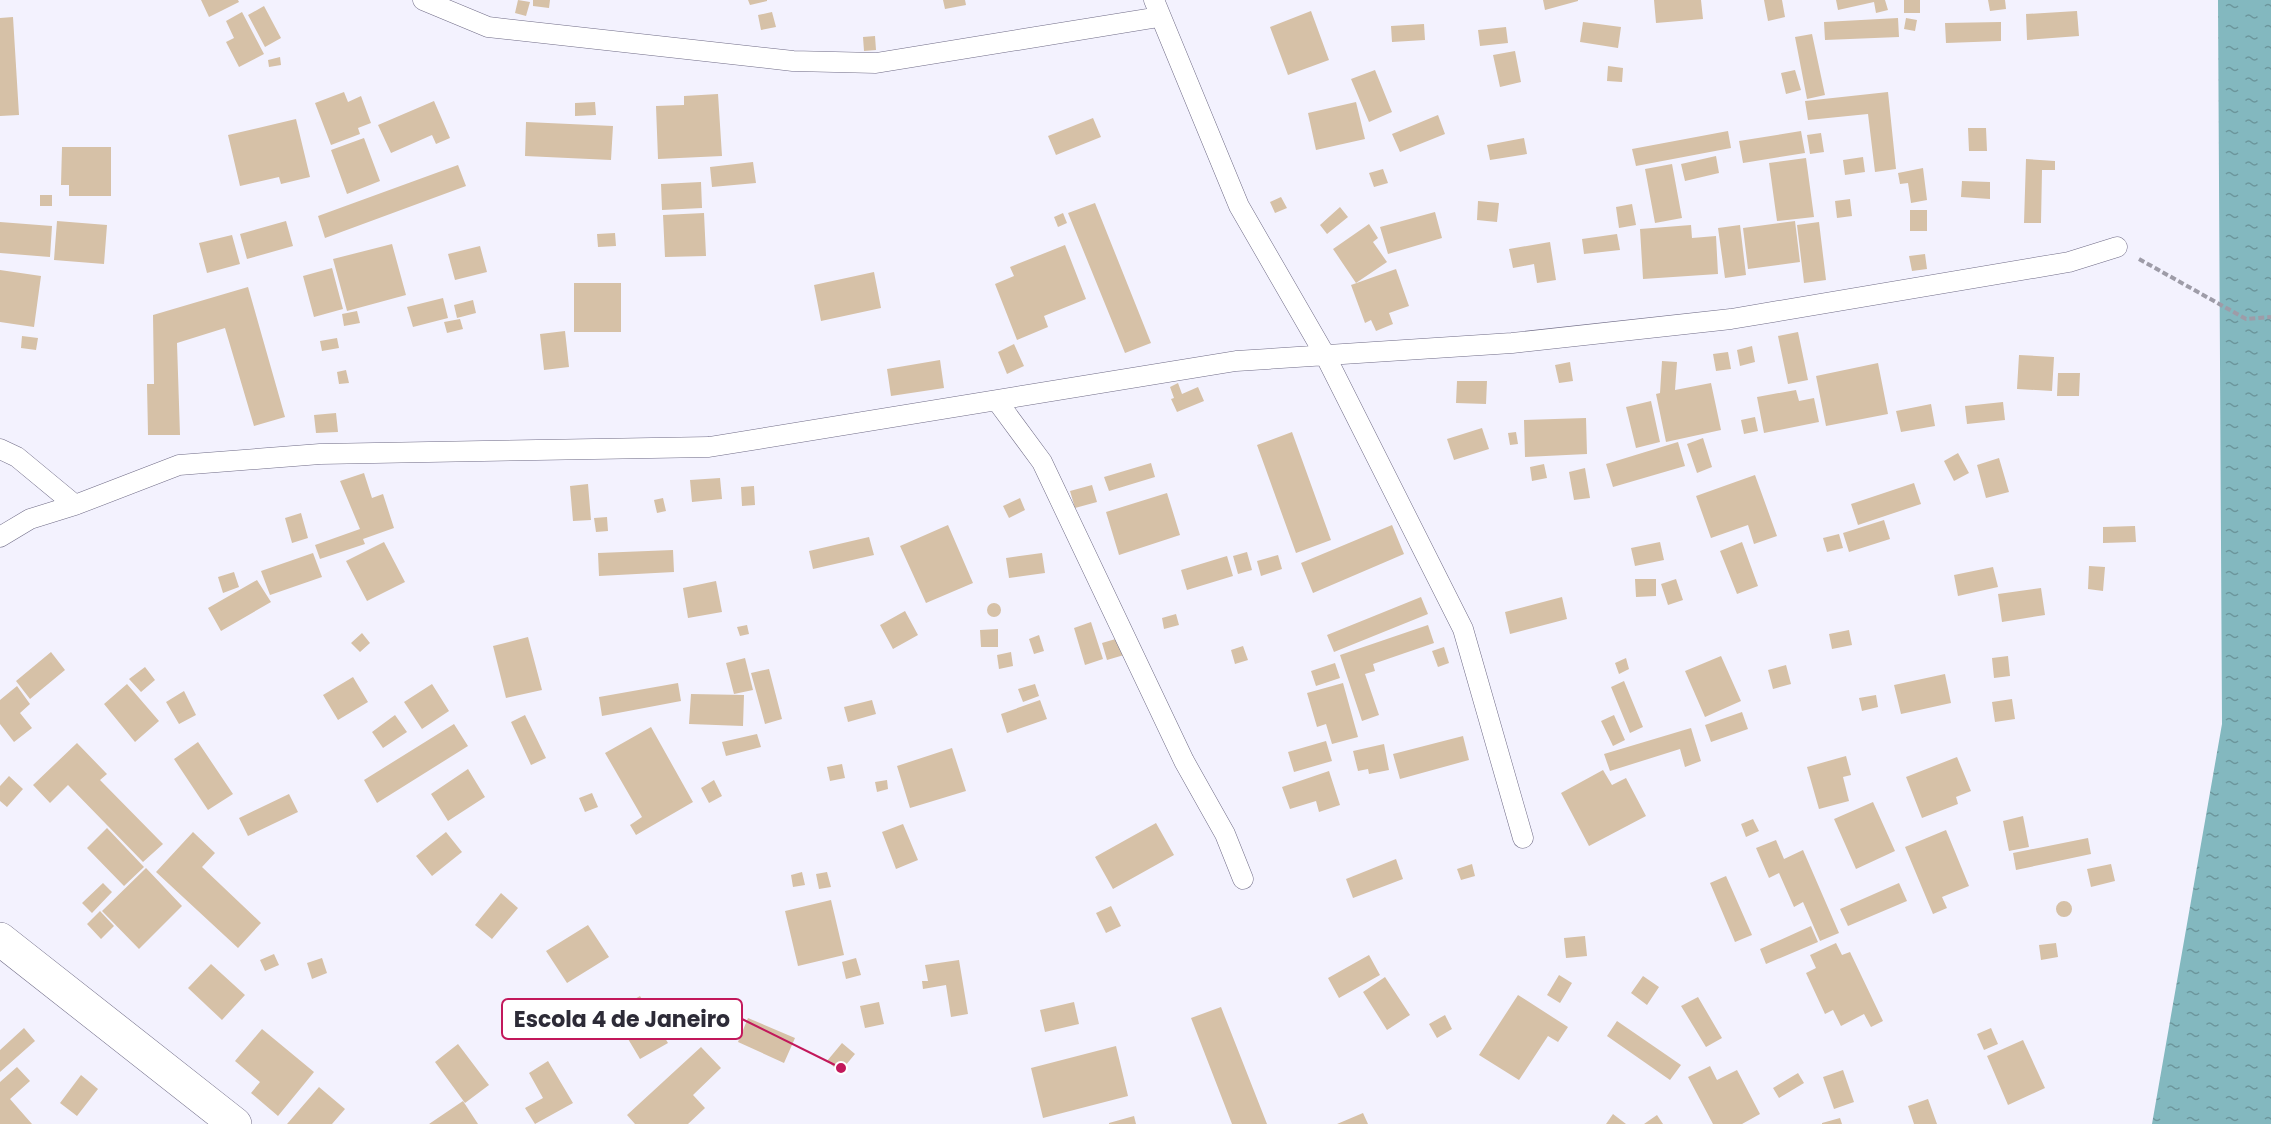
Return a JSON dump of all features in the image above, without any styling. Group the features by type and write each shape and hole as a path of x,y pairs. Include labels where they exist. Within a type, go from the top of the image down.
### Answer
{"street":[{"path":"0,939 235,1124"}],"lane":[{"path":"423,0 488,27 793,61 876,63 1156,8 1239,206 1325,355 1463,629 1523,838"},
{"path":"0,537 30,519 75,505 179,465 320,454 709,447 1236,361 1512,343 1731,319 2069,262 2117,247"},
{"path":"997,401 1042,462 1184,761 1225,834 1242,879"},
{"path":"0,449 17,457 75,505"}],"path":[{"path":"2117,247 2246,319 2271,317"}],"water":[{"path":"2218,0 2271,0 2271,1124 2152,1124 2222,724"}],"building":[{"path":"201,0 238,0 239,2 209,17"},
{"path":"518,0 530,2 526,16 515,13"},
{"path":"533,0 550,0 549,8 533,6"},
{"path":"748,0 767,0 767,1 750,5"},
{"path":"943,0 965,0 966,5 945,9"},
{"path":"1543,0 1578,0 1578,1 1545,10"},
{"path":"1654,0 1701,0 1703,19 1656,23"},
{"path":"1764,0 1782,0 1785,17 1768,21"},
{"path":"1836,0 1885,0 1888,10 1876,13 1874,2 1838,10"},
{"path":"1904,0 1920,0 1920,13 1904,13"},
{"path":"1988,0 2005,0 2006,9 1990,11"},
{"path":"264,6 281,38 265,47 248,15"},
{"path":"1311,11 1329,60 1288,75 1270,27"},
{"path":"2077,11 2079,36 2027,40 2026,14"},
{"path":"242,12 264,54 239,67 226,42 234,38 226,21"},
{"path":"772,12 776,27 761,30 758,15"},
{"path":"13,17 19,115 0,116 0,18"},
{"path":"1898,18 1899,37 1825,40 1824,22"},
{"path":"1906,18 1917,20 1915,31 1904,29"},
{"path":"1583,22 1621,27 1618,48 1580,42"},
{"path":"2001,22 2001,41 1946,43 1945,23"},
{"path":"1424,24 1425,40 1392,42 1391,26"},
{"path":"1506,27 1508,43 1480,46 1478,30"},
{"path":"1812,34 1825,95 1807,99 1795,37"},
{"path":"875,36 876,50 864,51 863,37"},
{"path":"1515,51 1521,82 1500,87 1493,55"},
{"path":"280,57 281,65 269,67 268,60"},
{"path":"1608,66 1623,68 1622,82 1607,81"},
{"path":"1375,70 1392,112 1369,122 1351,79"},
{"path":"1795,70 1801,90 1786,94 1781,73"},
{"path":"344,92 348,102 361,96 371,123 358,128 360,134 331,145 315,103"},
{"path":"1888,92 1896,169 1875,172 1868,114 1808,120 1805,101"},
{"path":"718,94 722,156 658,159 656,106 684,105 684,96"},
{"path":"434,101 450,138 436,144 432,135 391,153 378,125"},
{"path":"595,102 596,115 575,116 575,103"},
{"path":"1356,102 1365,139 1316,150 1308,113"},
{"path":"1438,115 1445,134 1400,152 1392,134"},
{"path":"1093,118 1101,137 1056,155 1048,136"},
{"path":"296,119 310,177 281,184 279,177 240,186 228,135"},
{"path":"526,122 613,126 611,160 525,156"},
{"path":"1968,128 1986,128 1987,151 1969,151"},
{"path":"1728,131 1731,148 1636,166 1632,149"},
{"path":"1801,131 1805,153 1743,163 1739,141"},
{"path":"1821,133 1824,152 1810,154 1807,135"},
{"path":"364,138 380,181 347,194 331,150"},
{"path":"1524,138 1527,154 1490,160 1487,145"},
{"path":"62,147 111,147 111,196 69,196 69,185 61,185"},
{"path":"1716,156 1719,173 1685,181 1681,164"},
{"path":"1863,157 1865,172 1845,175 1843,160"},
{"path":"1806,158 1814,217 1777,221 1769,163"},
{"path":"2026,159 2055,161 2055,170 2042,170 2041,223 2024,223"},
{"path":"753,162 756,183 712,187 710,167"},
{"path":"1672,164 1682,218 1655,223 1645,169"},
{"path":"458,165 466,186 325,238 318,216"},
{"path":"1923,168 1927,200 1911,203 1908,183 1900,184 1898,173"},
{"path":"1383,169 1388,183 1374,187 1369,173"},
{"path":"1962,181 1990,182 1990,199 1961,197"},
{"path":"701,182 702,208 662,210 661,184"},
{"path":"40,195 52,195 52,206 40,206"},
{"path":"1281,197 1287,208 1275,213 1270,202"},
{"path":"1850,199 1852,216 1837,218 1835,201"},
{"path":"1478,201 1499,203 1497,222 1477,220"},
{"path":"1095,203 1151,343 1125,353 1068,213"},
{"path":"1632,204 1636,225 1619,228 1616,207"},
{"path":"1340,207 1348,217 1327,234 1320,225"},
{"path":"1910,210 1927,210 1927,231 1910,231"},
{"path":"1435,212 1442,238 1388,254 1380,227"},
{"path":"704,213 706,256 665,257 663,215"},
{"path":"1063,213 1067,223 1058,227 1054,217"},
{"path":"57,221 107,225 104,264 54,260"},
{"path":"286,221 293,246 247,259 240,234"},
{"path":"1795,221 1800,262 1748,269 1743,228"},
{"path":"0,222 52,226 50,257 0,253"},
{"path":"1819,222 1826,280 1804,283 1797,225"},
{"path":"1369,224 1378,238 1373,242 1387,262 1356,283 1333,249"},
{"path":"1691,225 1692,238 1716,236 1718,274 1643,279 1640,229"},
{"path":"1740,225 1746,275 1725,278 1718,228"},
{"path":"615,233 616,246 598,247 597,234"},
{"path":"1617,234 1620,250 1584,254 1582,239"},
{"path":"232,235 240,264 207,273 199,243"},
{"path":"1550,242 1556,280 1537,283 1534,264 1513,268 1509,249"},
{"path":"392,244 406,295 347,311 333,259"},
{"path":"1065,245 1086,299 1044,316 1048,327 1017,340 995,284 1014,276 1010,267"},
{"path":"480,246 487,272 455,280 448,254"},
{"path":"1925,254 1927,269 1912,271 1909,256"},
{"path":"332,268 343,309 314,317 303,276"},
{"path":"1396,269 1409,306 1389,313 1393,324 1376,331 1371,320 1365,323 1351,285"},
{"path":"0,270 41,276 34,327 0,322"},
{"path":"874,272 881,308 821,321 814,285"},
{"path":"574,283 621,283 621,332 574,332"},
{"path":"248,287 285,417 254,426 225,328 177,343 180,435 148,435 147,384 154,384 153,315"},
{"path":"443,298 448,318 413,327 407,307"},
{"path":"473,300 476,313 457,318 454,305"},
{"path":"357,311 360,323 344,326 342,314"},
{"path":"460,319 463,329 447,333 444,322"},
{"path":"565,331 569,367 544,370 540,334"},
{"path":"1798,332 1808,380 1788,384 1778,336"},
{"path":"22,336 38,338 36,350 21,348"},
{"path":"337,338 339,348 322,351 320,341"},
{"path":"1014,344 1024,366 1007,374 998,352"},
{"path":"1752,346 1755,362 1740,366 1737,350"},
{"path":"1728,352 1731,369 1716,371 1713,354"},
{"path":"2019,355 2054,357 2052,391 2017,389"},
{"path":"940,360 944,388 891,396 887,369"},
{"path":"1662,361 1677,362 1675,390 1711,383 1721,430 1666,442 1656,394 1660,393"},
{"path":"1570,362 1573,381 1559,383 1555,365"},
{"path":"1878,363 1888,414 1826,426 1816,376"},
{"path":"346,370 349,383 339,384 337,372"},
{"path":"2058,373 2080,373 2079,396 2057,396"},
{"path":"1457,381 1487,381 1486,404 1456,403"},
{"path":"1178,383 1182,394 1198,387 1204,401 1177,412 1171,399 1174,398 1170,387"},
{"path":"1796,390 1799,401 1814,398 1819,422 1764,433 1757,397"},
{"path":"1651,401 1660,442 1636,448 1626,407"},
{"path":"2003,402 2005,420 1967,424 1965,406"},
{"path":"1931,404 1935,426 1901,432 1896,411"},
{"path":"336,413 338,432 316,433 314,415"},
{"path":"1755,417 1758,431 1744,434 1741,420"},
{"path":"1586,418 1587,454 1525,457 1524,420"},
{"path":"1482,428 1489,449 1454,460 1447,439"},
{"path":"1292,432 1331,540 1296,553 1257,445"},
{"path":"1516,432 1518,444 1510,445 1508,433"},
{"path":"1703,438 1712,467 1697,473 1687,444"},
{"path":"1678,442 1685,466 1613,487 1606,464"},
{"path":"1958,453 1969,473 1954,481 1944,461"},
{"path":"1999,458 2009,492 1986,498 1977,465"},
{"path":"1151,463 1155,477 1109,491 1104,477"},
{"path":"1544,464 1547,478 1532,481 1530,467"},
{"path":"1585,468 1590,498 1574,500 1569,472"},
{"path":"364,473 372,498 383,494 394,528 363,539 365,544 320,559 315,545 360,529 340,481"},
{"path":"1755,475 1777,536 1754,544 1748,525 1711,538 1696,496"},
{"path":"720,478 722,499 692,502 690,480"},
{"path":"1914,483 1921,504 1858,525 1851,504"},
{"path":"588,484 591,520 573,521 570,486"},
{"path":"1092,485 1097,502 1075,508 1070,491"},
{"path":"754,486 755,505 742,506 741,487"},
{"path":"1167,493 1180,535 1119,555 1106,512"},
{"path":"663,498 666,511 657,513 654,500"},
{"path":"1020,498 1025,510 1009,518 1003,506"},
{"path":"301,513 308,538 292,543 285,518"},
{"path":"607,517 608,531 596,532 594,518"},
{"path":"1884,520 1890,539 1849,552 1843,533"},
{"path":"948,525 973,583 926,603 900,546"},
{"path":"1392,525 1404,554 1313,593 1301,563"},
{"path":"2135,526 2136,542 2103,543 2103,527"},
{"path":"1839,534 1843,548 1827,552 1823,538"},
{"path":"869,537 874,555 813,569 809,551"},
{"path":"384,542 405,582 367,601 346,561"},
{"path":"1660,542 1664,560 1635,566 1631,548"},
{"path":"1742,542 1758,586 1737,594 1720,551"},
{"path":"673,550 674,572 599,576 598,553"},
{"path":"1247,552 1252,570 1238,574 1233,556"},
{"path":"313,553 322,577 270,595 261,571"},
{"path":"1042,553 1045,573 1009,578 1006,558"},
{"path":"1278,555 1282,569 1261,576 1257,561"},
{"path":"1227,556 1233,576 1187,590 1181,570"},
{"path":"2089,566 2105,567 2103,591 2088,589"},
{"path":"1993,567 1998,587 1958,596 1954,575"},
{"path":"234,572 239,587 223,593 218,577"},
{"path":"1635,579 1656,579 1656,596 1636,597"},
{"path":"1676,579 1683,600 1668,605 1661,584"},
{"path":"257,580 271,602 221,631 208,608"},
{"path":"716,581 722,612 688,618 683,588"},
{"path":"2041,588 2045,615 2002,622 1998,594"},
{"path":"1421,597 1428,614 1334,652 1327,635"},
{"path":"1562,597 1567,619 1510,634 1505,612"},
{"path":"991,603 997,603 1001,610 997,617 991,617 987,613 987,607"},
{"path":"905,611 918,635 893,649 880,625"},
{"path":"1176,614 1179,625 1164,629 1162,618"},
{"path":"1091,622 1103,659 1085,665 1074,628"},
{"path":"747,625 749,634 740,636 737,627"},
{"path":"1428,625 1434,643 1373,664 1375,671 1365,674 1379,715 1362,721 1340,655"},
{"path":"998,629 998,647 981,647 980,630"},
{"path":"1849,630 1852,645 1832,649 1829,634"},
{"path":"362,633 370,643 360,652 351,643"},
{"path":"1039,635 1044,651 1034,654 1029,639"},
{"path":"528,637 542,690 506,698 493,646"},
{"path":"1119,638 1124,655 1107,660 1102,643"},
{"path":"1243,646 1248,660 1235,664 1231,650"},
{"path":"1444,647 1449,663 1438,667 1432,651"},
{"path":"51,652 65,670 30,699 16,681"},
{"path":"1011,652 1013,666 999,669 997,655"},
{"path":"1721,656 1741,701 1705,717 1685,671"},
{"path":"2008,656 2010,676 1994,678 1992,658"},
{"path":"745,658 753,690 734,694 726,663"},
{"path":"1626,658 1629,669 1619,674 1615,663"},
{"path":"1335,663 1340,678 1316,686 1311,671"},
{"path":"1786,665 1791,684 1773,689 1768,670"},
{"path":"145,667 155,680 141,692 129,679"},
{"path":"769,669 782,719 765,724 751,673"},
{"path":"1945,674 1951,703 1901,714 1894,685"},
{"path":"353,677 368,702 338,720 323,695"},
{"path":"1624,681 1643,727 1630,733 1611,687"},
{"path":"678,683 681,701 602,716 599,697"},
{"path":"1343,683 1358,737 1332,744 1326,724 1317,727 1307,693"},
{"path":"127,684 159,721 135,742 104,704"},
{"path":"432,684 449,711 422,729 404,702"},
{"path":"1035,684 1039,696 1023,702 1018,689"},
{"path":"17,686 30,704 20,713 32,728 14,742 0,724 0,700"},
{"path":"184,691 196,715 179,724 166,702"},
{"path":"691,694 744,695 743,726 689,724"},
{"path":"1876,695 1878,707 1862,711 1859,698"},
{"path":"2012,699 2015,719 1995,722 1992,702"},
{"path":"872,700 876,714 848,722 844,707"},
{"path":"1040,700 1047,719 1007,733 1001,714"},
{"path":"1742,712 1748,729 1711,742 1705,725"},
{"path":"395,715 407,732 383,748 372,732"},
{"path":"525,715 546,758 531,765 511,722"},
{"path":"1614,715 1625,740 1613,746 1601,721"},
{"path":"454,724 468,746 377,803 364,780"},
{"path":"651,727 693,802 636,835 630,825 642,817 605,753"},
{"path":"1691,728 1701,761 1685,767 1680,749 1610,771 1604,754"},
{"path":"757,734 761,747 726,756 722,742"},
{"path":"1463,736 1469,760 1400,779 1393,754"},
{"path":"1326,741 1332,761 1294,772 1288,752"},
{"path":"198,742 233,794 208,810 174,759"},
{"path":"77,743 107,774 100,780 163,844 143,862 68,785 50,803 33,785"},
{"path":"1384,744 1389,770 1369,774 1368,769 1358,771 1353,751"},
{"path":"952,748 966,791 910,808 897,766"},
{"path":"1846,756 1851,775 1843,777 1849,801 1819,809 1807,767"},
{"path":"1957,757 1971,791 1956,797 1958,804 1922,818 1906,777"},
{"path":"842,764 845,778 830,781 827,767"},
{"path":"468,769 485,797 448,821 431,794"},
{"path":"1603,770 1612,785 1626,778 1646,816 1589,846 1561,793"},
{"path":"1329,771 1340,805 1319,812 1316,801 1290,809 1282,787"},
{"path":"9,776 23,789 7,807 0,801 0,786"},
{"path":"714,780 722,796 709,803 701,788"},
{"path":"887,780 888,789 877,792 875,782"},
{"path":"592,793 598,807 585,812 579,798"},
{"path":"289,794 298,812 248,836 239,818"},
{"path":"1873,802 1895,851 1856,869 1834,819"},
{"path":"2023,816 2029,847 2009,851 2003,821"},
{"path":"1753,819 1759,831 1746,837 1741,824"},
{"path":"1156,823 1174,855 1113,889 1095,857"},
{"path":"903,824 918,860 896,869 882,832"},
{"path":"107,828 144,867 124,886 87,848"},
{"path":"1946,830 1969,886 1942,897 1947,908 1933,914 1905,847"},
{"path":"193,832 215,853 202,867 261,923 238,948 156,872"},
{"path":"446,832 462,852 432,876 416,856"},
{"path":"2088,838 2091,854 2016,870 2013,853"},
{"path":"1776,840 1784,859 1803,850 1839,933 1820,941 1803,902 1794,907 1779,873 1769,878 1756,848"},
{"path":"1396,859 1403,879 1353,898 1346,879"},
{"path":"1472,864 1475,876 1461,880 1457,869"},
{"path":"2111,864 2115,881 2091,887 2087,869"},
{"path":"146,868 182,906 139,949 102,911"},
{"path":"802,872 805,885 793,887 791,875"},
{"path":"827,872 831,887 819,889 816,874"},
{"path":"1726,876 1752,935 1735,942 1710,883"},
{"path":"103,883 112,892 92,913 82,903"},
{"path":"1899,883 1907,901 1848,926 1840,909"},
{"path":"501,893 518,908 492,939 475,925"},
{"path":"831,900 844,955 798,966 785,911"},
{"path":"2064,901 2070,903 2072,909 2070,915 2064,917 2058,915 2056,909 2058,903"},
{"path":"1111,906 1121,926 1106,933 1096,913"},
{"path":"100,911 114,926 101,939 87,924"},
{"path":"588,925 609,957 567,983 546,951"},
{"path":"1811,926 1818,942 1766,964 1760,949"},
{"path":"1585,936 1587,956 1566,958 1564,938"},
{"path":"1836,943 1842,955 1850,952 1883,1021 1871,1027 1864,1014 1841,1026 1833,1010 1825,1014 1806,973 1816,968 1810,955"},
{"path":"2056,943 2058,957 2041,960 2039,945"},
{"path":"274,954 279,965 265,971 260,960"},
{"path":"1369,955 1380,975 1339,998 1328,978"},
{"path":"322,958 327,973 312,979 307,963"},
{"path":"856,958 861,975 846,979 842,962"},
{"path":"959,960 968,1014 951,1017 946,985 923,989 922,981 928,981 925,965"},
{"path":"211,964 245,995 222,1020 188,988"},
{"path":"1559,975 1572,983 1560,1003 1547,995"},
{"path":"1643,976 1659,987 1647,1005 1631,993"},
{"path":"1385,977 1410,1015 1387,1030 1363,992"},
{"path":"1518,995 1568,1027 1558,1042 1548,1036 1519,1080 1479,1055"},
{"path":"640,996 668,1043 640,1059 612,1012"},
{"path":"1698,997 1722,1038 1706,1047 1681,1006"},
{"path":"879,1002 884,1024 865,1028 860,1006"},
{"path":"1074,1002 1079,1024 1045,1032 1040,1010"},
{"path":"1221,1007 1267,1124 1232,1124 1191,1018"},
{"path":"1445,1015 1452,1029 1437,1038 1429,1024"},
{"path":"748,1018 795,1038 784,1063 738,1042"},
{"path":"1617,1021 1681,1065 1670,1080 1607,1036"},
{"path":"24,1028 35,1041 0,1072 0,1050"},
{"path":"1991,1028 1998,1044 1984,1050 1977,1034"},
{"path":"262,1029 314,1072 278,1116 251,1093 260,1082 235,1061"},
{"path":"2023,1040 2045,1088 2008,1105 1987,1056"},
{"path":"842,1043 855,1054 840,1072 827,1061"},
{"path":"458,1044 489,1085 465,1103 435,1062"},
{"path":"1116,1046 1128,1096 1043,1118 1031,1068"},
{"path":"701,1047 721,1068 693,1095 705,1108 688,1124 635,1124 627,1115"},
{"path":"548,1061 573,1103 535,1124 525,1108 543,1098 529,1073"},
{"path":"1710,1066 1717,1080 1737,1070 1760,1114 1742,1124 1713,1124 1688,1077"},
{"path":"17,1067 30,1081 10,1099 32,1124 0,1124 0,1082"},
{"path":"1843,1070 1854,1102 1834,1109 1823,1077"},
{"path":"1798,1073 1804,1083 1779,1098 1773,1088"},
{"path":"81,1075 98,1089 77,1116 60,1103"},
{"path":"319,1087 345,1109 332,1124 287,1124"},
{"path":"1928,1099 1937,1124 1914,1124 1908,1106"},
{"path":"463,1101 478,1124 429,1124"},
{"path":"1363,1113 1368,1124 1337,1124"},
{"path":"1613,1114 1626,1124 1606,1124"},
{"path":"1657,1115 1663,1124 1644,1124"},
{"path":"1134,1116 1136,1124 1109,1124 1109,1123"},
{"path":"1840,1118 1842,1124 1822,1124 1822,1123"}],"place":[{"name":"Escola 4 de Janeiro","path":"841,1068"}]}
